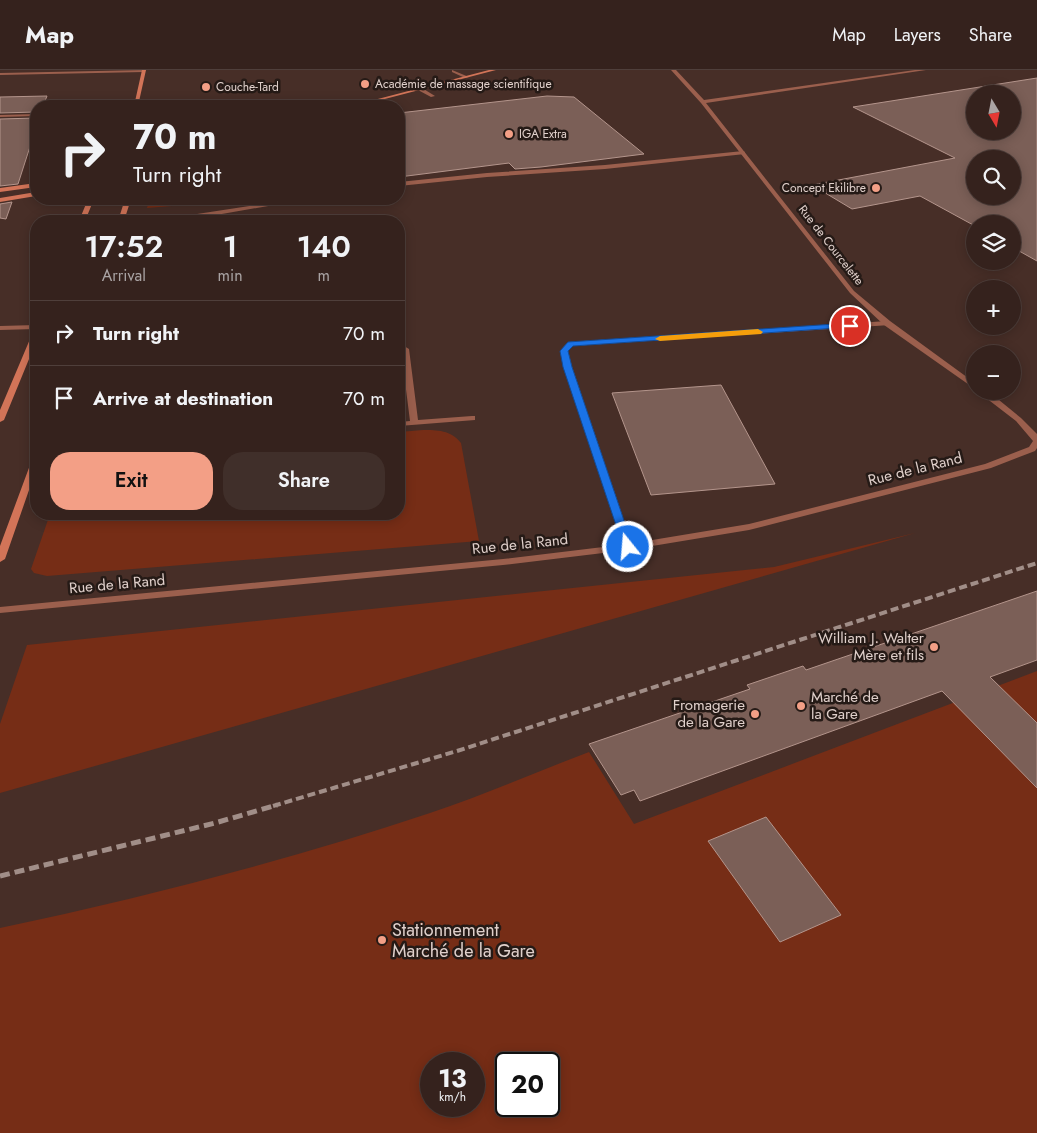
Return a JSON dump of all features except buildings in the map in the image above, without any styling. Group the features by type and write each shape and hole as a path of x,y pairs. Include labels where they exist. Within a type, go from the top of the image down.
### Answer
{"main road":[{"path":"377,100 494,70"},
{"path":"139,100 144,71"},
{"path":"0,190 30,185"},
{"path":"0,200 30,195"},
{"path":"0,420 30,348"},
{"path":"0,559 30,476"}],"street":[{"name":"Rue de Courcelette","path":"674,70 703,102 852,292 887,323 966,380"},
{"path":"703,102 924,70"},
{"path":"0,74 144,71"},
{"path":"454,72 467,77"},
{"path":"420,89 433,96"},
{"path":"0,116 30,115"},
{"path":"405,183 605,167 743,153"},
{"path":"203,215 267,205"},
{"path":"628,547 568,367 564,351 571,344 887,323"},
{"path":"0,328 30,327"},
{"path":"405,356 414,423"},
{"path":"994,400 1030,429 1035,443"},
{"path":"405,424 472,418"},
{"name":"Rue de la Rand","path":"0,610 493,563 628,547 749,526 988,466 1035,443"}],"shaded area":[{"path":"148,205 184,205 147,208"},
{"path":"439,431 453,435 461,443 479,541 47,576 34,573 31,569 48,520 405,520 405,432"},
{"path":"915,533 0,793 0,724 27,645 774,567"},
{"path":"1037,671 1037,1133 0,1133 0,928 109,904 324,846 450,806 589,752 634,824"}],"railway":[{"path":"273,806 457,751 1037,563"},
{"path":"0,876 215,823 277,805"}],"slow traffic":[{"path":"660,339 758,332"}],"place":[{"name":"Académie de massage scientifique","path":"365,84"},
{"name":"Couche-Tard","path":"206,87"},
{"name":"IGA Extra","path":"509,134"},
{"name":"Concept Ekilibre","path":"876,188"},
{"name":"William J. Walter Mère et fils","path":"934,647"},
{"name":"Marché de la Gare","path":"801,706"},
{"name":"Fromagerie de la Gare","path":"755,714"},
{"name":"Stationnement Marché de la Gare","path":"382,940"}],"route":[{"path":"628,547 568,367 564,351 571,344 850,326"}]}
